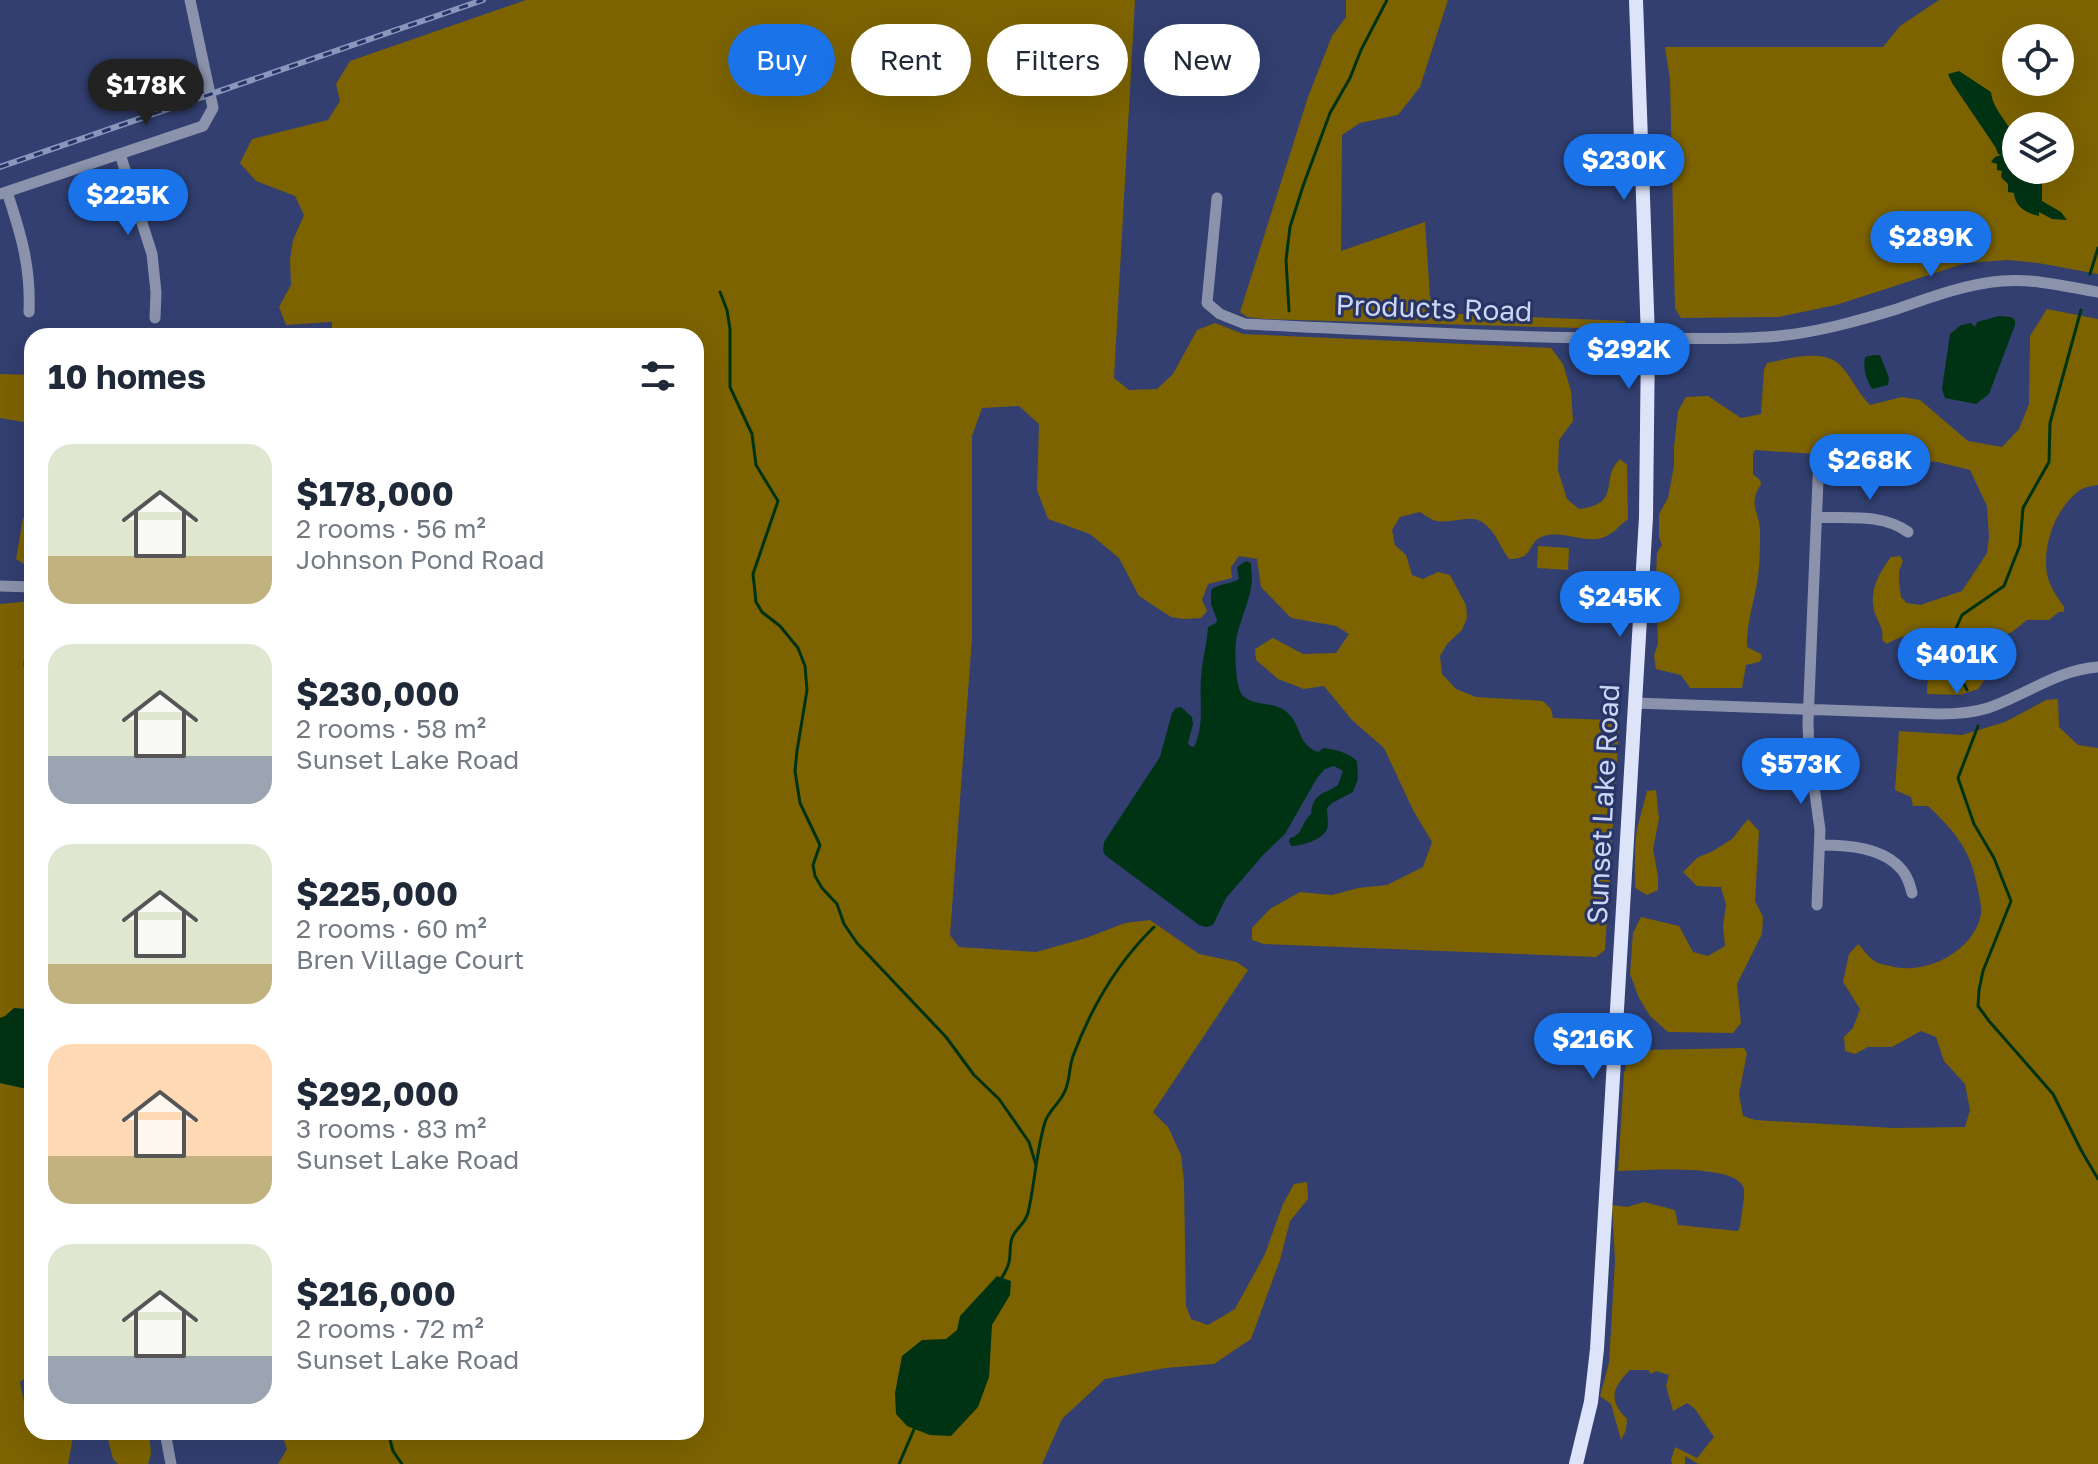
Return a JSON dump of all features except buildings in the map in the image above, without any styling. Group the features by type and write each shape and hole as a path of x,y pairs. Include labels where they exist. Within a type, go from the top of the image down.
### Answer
{"main road":[{"name":"Sunset Lake Road","path":"1576,1464 1596,1365 1646,517 1648,338 1636,0"}],"street":[{"path":"29,312 30,288 25,249 4,193 203,126 213,108 212,95 190,0"},
{"path":"120,154 156,272 155,318"},
{"name":"Products Road","path":"1217,198 1207,303 1220,314 1245,324 1545,337 1765,337 1837,327 1966,287 2001,281 2032,281 2098,292"},
{"path":"1817,905 1820,817 1809,750 1809,709 1819,456"},
{"path":"1817,517 1879,520 1891,522 1908,532"},
{"path":"0,586 24,587"},
{"path":"1635,703 1962,713 2004,702 2066,672 2098,667"},
{"path":"1820,845 1853,846 1888,858 1901,869 1912,893"},
{"path":"166,1440 171,1464"}],"shaded area":[{"path":"526,0 1135,0 1114,378 1129,390 1157,389 1173,374 1197,330 1215,323 1243,334 1551,348 1563,364 1571,391 1573,421 1559,440 1558,470 1567,499 1579,509 1601,502 1620,459 1627,465 1628,519 1602,538 1558,534 1544,536 1534,543 1527,554 1509,559 1490,529 1477,520 1437,521 1420,512 1400,517 1392,530 1395,545 1406,555 1412,575 1423,579 1438,572 1450,575 1466,605 1467,618 1462,630 1447,644 1440,656 1442,674 1456,689 1476,697 1543,701 1551,709 1553,718 1612,720 1619,730 1605,950 1596,957 1264,944 1252,940 1252,928 1270,909 1300,892 1332,895 1387,885 1423,867 1432,842 1384,748 1352,720 1324,686 1304,689 1278,679 1256,660 1255,649 1273,638 1303,654 1336,653 1349,634 1336,626 1291,618 1261,587 1257,559 1239,556 1231,567 1232,578 1208,584 1202,600 1207,611 1201,618 1171,617 1139,596 1119,558 1090,534 1048,519 1037,490 1039,424 1019,406 982,408 972,436 972,638 950,935 959,947 1036,952 1125,923 1150,920 1199,954 1237,962 1248,970 1153,1112 1168,1127 1181,1155 1186,1306 1191,1319 1208,1325 1235,1309 1265,1254 1283,1204 1294,1184 1307,1182 1308,1199 1290,1221 1280,1260 1251,1339 1214,1364 1166,1368 1105,1379 1062,1419 1042,1464 278,1464 287,1449 284,1440 704,1440 704,328 332,328 332,322 286,325 279,307 291,285 293,240 304,215 295,196 256,181 240,163 252,139 328,120 340,101 336,84 350,61"},
{"path":"1346,0 1448,0 1420,87 1398,115 1360,123 1342,135 1341,251 1425,222 1430,297 1435,313 1626,321 1623,326 1615,329 1264,319 1247,317 1240,312 1308,97 1332,36 1346,17"},
{"path":"1939,0 2098,0 2098,274 2007,260 1966,263 1836,305 1778,317 1681,318 1675,308 1670,79 1665,47 1883,47 1900,26"},
{"path":"1959,71 1991,92 2002,116 2002,171 1991,162 2001,155 1948,74"},
{"path":"2008,184 2042,184 2042,201 2061,212 2067,220 2052,219 2039,212 2039,216 2030,213 2019,206 2014,193 2008,192"},
{"path":"2047,309 2098,319 2098,485 2080,490 2064,506 2053,528 2047,551 2048,578 2064,612 2049,620 2027,620 1984,647 1986,678 1978,689 1960,695 1927,694 1930,639 1913,635 1887,644 1882,640 1873,593 1891,557 1900,556 1903,561 1899,571 1901,597 1907,603 1920,605 1962,591 1987,553 1989,537 1987,506 1970,470 1938,462 1755,450 1753,474 1761,484 1755,498 1760,558 1747,647 1761,654 1762,658 1759,662 1746,665 1742,688 1690,688 1681,675 1656,669 1657,616 1662,607 1661,586 1656,577 1657,553 1662,545 1659,514 1668,498 1678,411 1686,397 1708,396 1741,418 1761,414 1767,363 1805,356 1824,357 1840,365 1870,405 1902,397 1920,400 1968,441 2002,447 2019,429 2029,404 2030,336"},
{"path":"1999,316 2011,317 2015,325 1989,394 1976,404 1945,398 1942,389 1950,334 1961,325 1971,323 1975,327 1977,322"},
{"path":"1880,355 1889,378 1888,385 1872,389 1864,361 1865,357"},
{"path":"0,374 24,375 24,422 0,418"},
{"path":"24,518 24,564 16,559"},
{"path":"1538,546 1569,548 1568,570 1537,568"},
{"path":"1246,561 1251,563 1252,581 1236,641 1240,692 1252,701 1284,710 1311,748 1318,752 1324,748 1346,753 1353,758 1357,761 1358,779 1353,792 1327,808 1325,833 1311,842 1291,846 1290,838 1300,832 1317,798 1338,785 1343,771 1334,766 1325,769 1285,834 1226,898 1213,925 1206,927 1199,925 1103,851 1104,842 1160,757 1176,708 1181,707 1192,717 1188,743 1194,747 1201,721 1201,678 1208,627 1217,620 1211,604 1211,590 1239,579 1237,567"},
{"path":"24,602 24,1009 14,1008 0,1018 0,604"},
{"path":"2058,699 2059,727 2078,745 2098,748 2098,1464 1698,1464 1685,1456 1685,1464 1672,1464 1675,1447 1697,1458 1714,1437 1695,1409 1687,1403 1673,1411 1666,1386 1669,1375 1656,1371 1651,1374 1648,1370 1630,1370 1616,1388 1617,1406 1627,1419 1621,1440 1611,1404 1600,1396 1609,1363 1615,1261 1612,1205 1627,1207 1644,1202 1675,1210 1678,1225 1738,1231 1744,1193 1738,1180 1707,1171 1618,1171 1627,1063 1645,1050 1744,1048 1747,1053 1739,1094 1743,1116 1755,1120 1894,1128 1965,1127 1970,1110 1965,1084 1944,1061 1936,1037 1921,1031 1892,1047 1868,1047 1855,1054 1845,1051 1844,1037 1853,1028 1860,1009 1843,982 1849,954 1858,944 1876,962 1894,967 1921,967 1935,963 1948,957 1969,939 1981,914 1972,867 1956,836 1928,806 1913,806 1911,797 1895,790 1899,731 1962,735 2005,722 2046,700"},
{"path":"1656,790 1659,819 1653,849 1658,890 1647,895 1635,888 1635,844 1647,791"},
{"path":"1748,819 1759,831 1755,901 1763,917 1762,934 1737,984 1741,1023 1733,1033 1668,1032 1650,1016 1630,974 1633,933 1641,917 1679,926 1693,952 1708,956 1725,946 1723,926 1726,905 1721,887 1697,886 1683,872 1697,858 1732,839"},
{"path":"14,1008 24,1009 24,1088 0,1083 0,1018"},
{"path":"0,1083 24,1088 24,1379 20,1382 24,1403 24,1440 72,1440 68,1464 0,1464"},
{"path":"997,1276 1011,1281 1010,1295 992,1325 989,1377 978,1407 951,1436 930,1435 907,1426 896,1414 895,1393 902,1356 922,1340 946,1339 957,1330 960,1316"},
{"path":"108,1440 150,1440 148,1464 118,1464 113,1459"}],"waterway":[{"path":"1289,311 1286,260 1290,227 1330,113 1387,0"},
{"path":"2090,274 2098,248"},
{"path":"720,292 730,329 730,387 752,434 756,465 778,501 753,574 756,602 798,648 805,666 807,690 795,771 800,803 820,845 813,865 815,876 837,904 844,924 857,943 946,1037 974,1075 999,1099 1029,1142 1036,1165"},
{"path":"1967,690 1952,649 1954,633 1962,615 2004,586 2020,545 2023,508 2049,462 2050,423 2081,310"},
{"path":"1978,726 1958,778 1974,824 1994,858 2011,901 1983,971 1978,1006 2053,1094 2098,1179"},
{"path":"1001,1279 1008,1264 1012,1238 1028,1213 1045,1122 1065,1091 1080,1038 1117,971 1154,927"},
{"path":"899,1464 915,1427"},
{"path":"390,1440 402,1464"}],"railway":[{"path":"0,167 483,0"}]}
